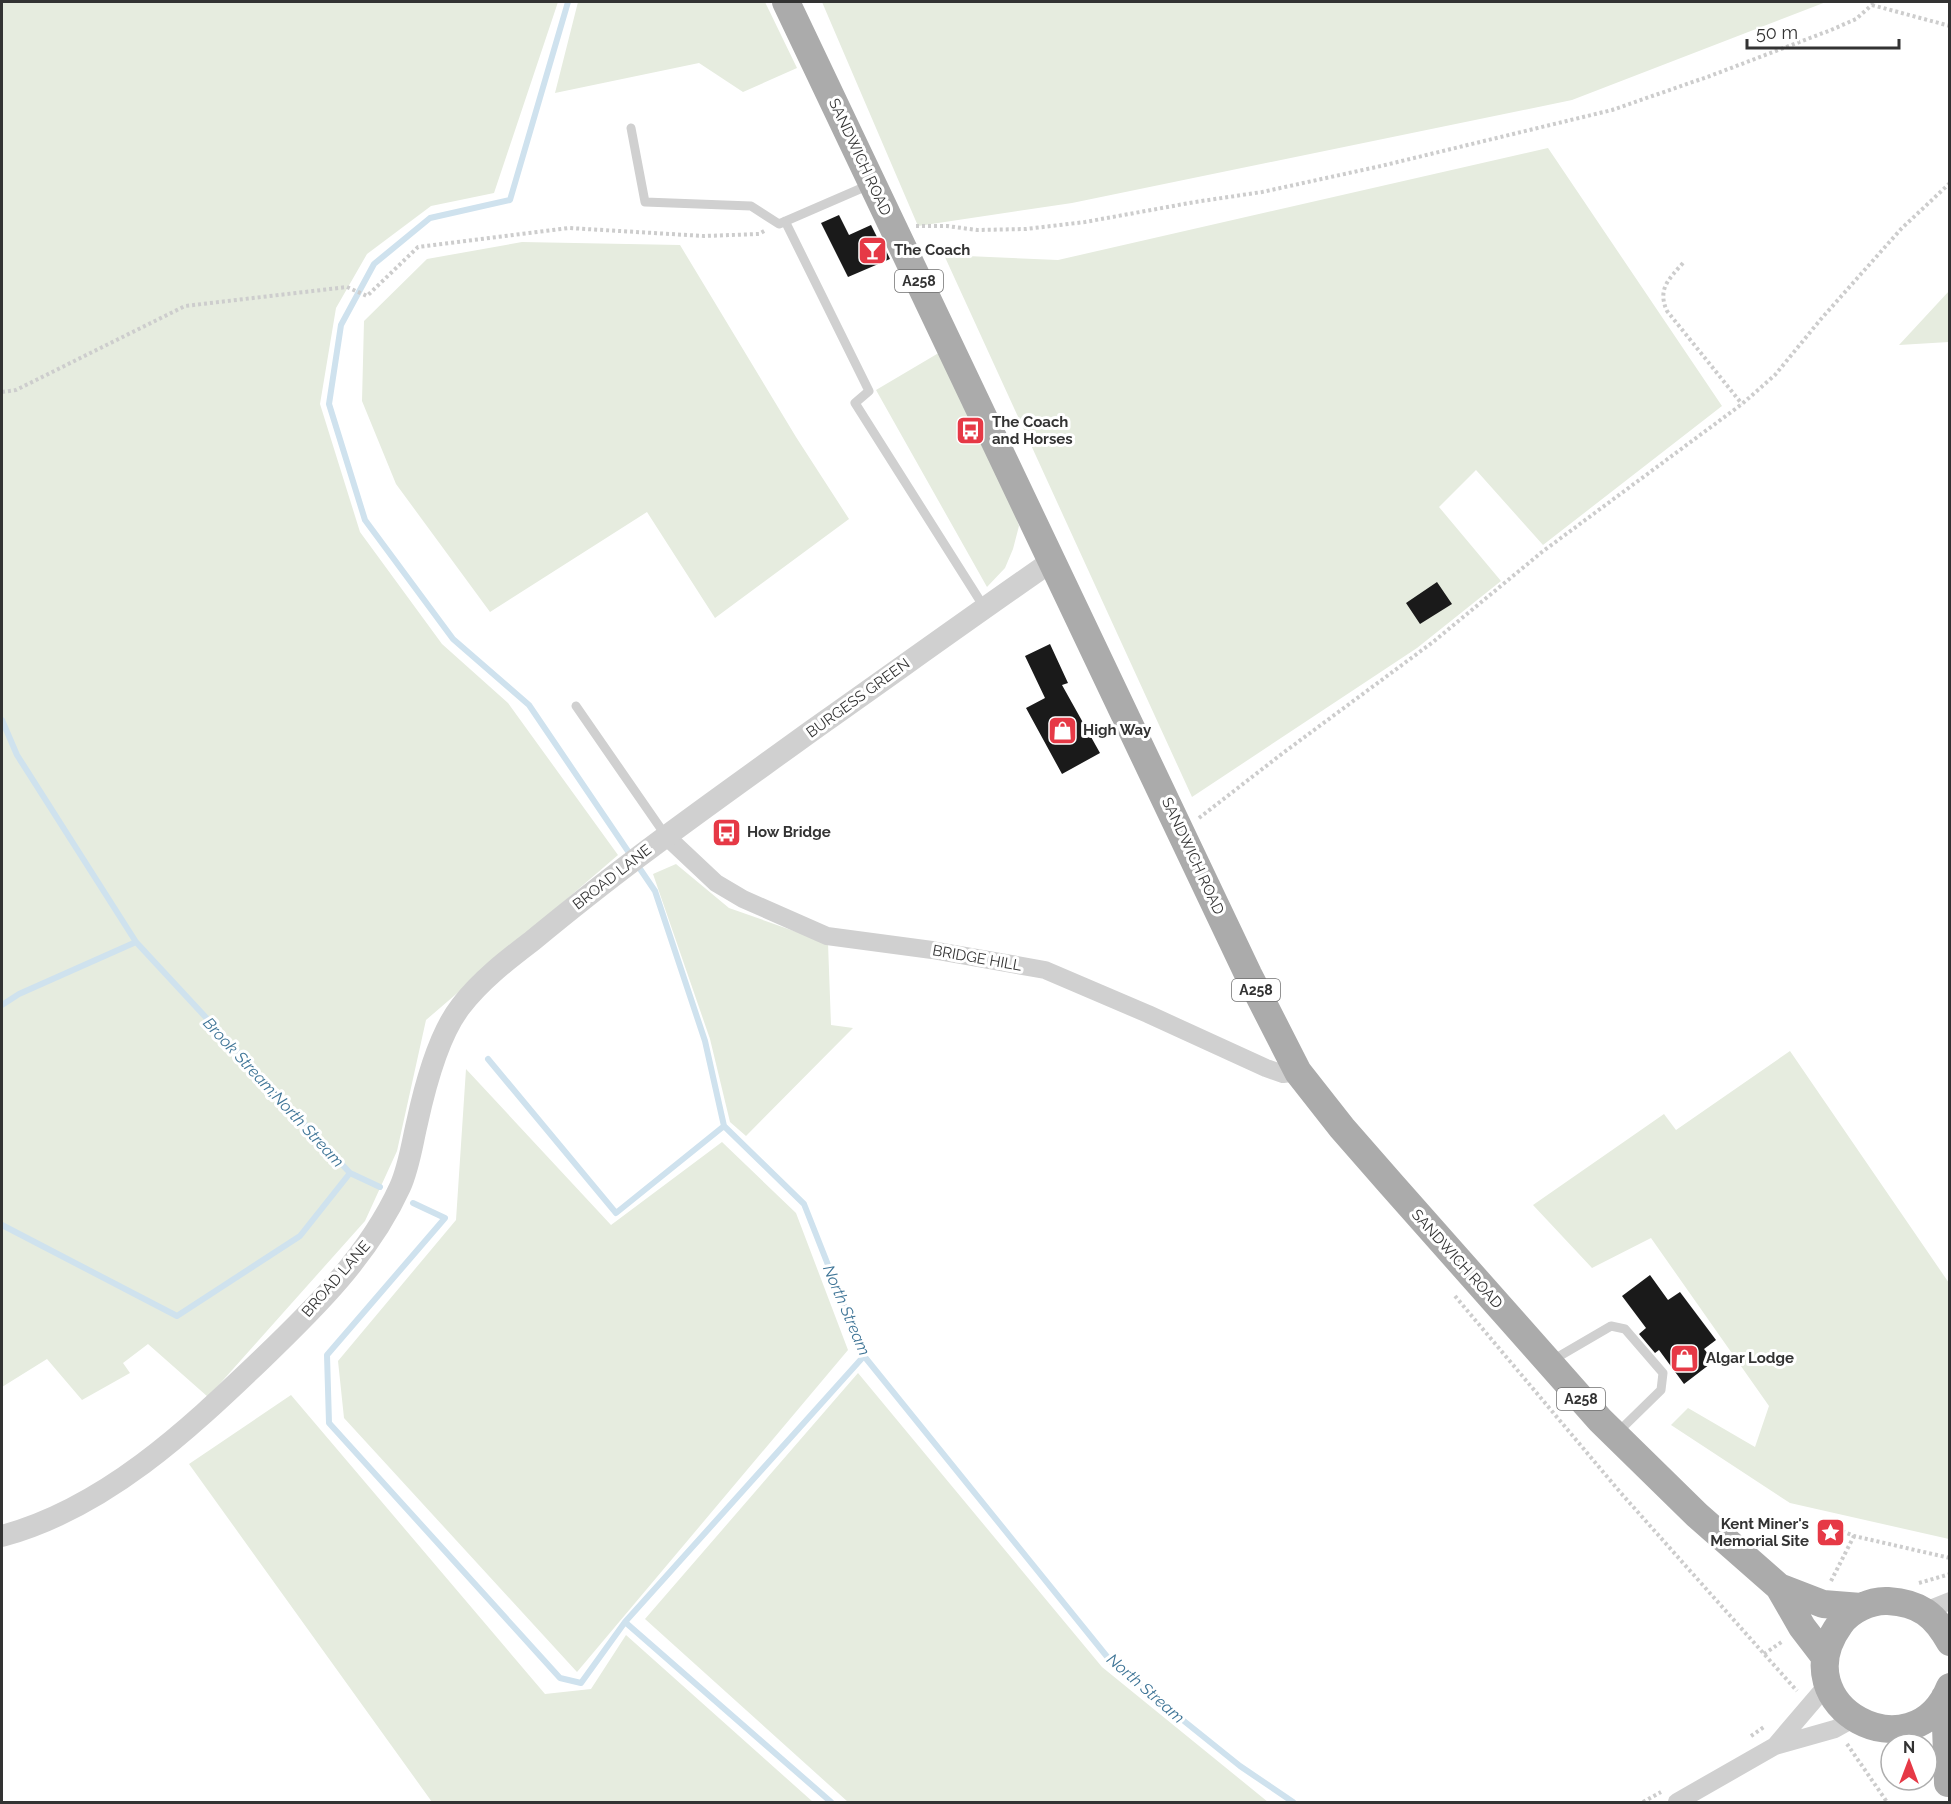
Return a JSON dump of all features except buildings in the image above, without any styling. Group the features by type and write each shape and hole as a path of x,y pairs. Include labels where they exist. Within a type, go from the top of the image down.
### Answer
{"main road":[{"name":"SANDWICH ROAD","path":"786,2 1248,974 1298,1072 1391,1184 1615,1435 1697,1515 1779,1587 1802,1627 1825,1657"},
{"name":"SANDWICH ROAD","path":"1779,1587 1823,1604 1861,1607"},
{"path":"1889,1732 1867,1726 1853,1719 1838,1704 1827,1685 1825,1657 1831,1636 1843,1619 1861,1607 1882,1601 1904,1602 1937,1606 1940,1625 1950,1642"},
{"path":"1910,1732 1917,1724 1933,1713 1947,1692"},
{"path":"1947,1692 1949,1784"},
{"path":"1939,1771 1949,1784"}],"street":[{"name":"BURGESS GREEN","path":"666,836 984,607 1052,561"},
{"name":"BROAD LANE","path":"2,1536 64,1514 117,1482 168,1444 241,1379 335,1284 369,1243 387,1214 402,1182 433,1065 447,1030 460,1007 520,950 666,836"},
{"name":"BRIDGE HILL","path":"666,836 716,883 743,899 827,936 932,950 1045,970 1266,1068 1283,1074 1298,1072"},
{"path":"1775,1746 1827,1685"},
{"path":"1677,1803 1775,1746 1834,1729 1853,1719"}],"lane":[{"path":"631,128 645,202 751,206 782,223 869,391 855,404 984,607"},
{"path":"782,223 872,183"},
{"path":"576,706 666,836"},
{"path":"1549,1362 1611,1326 1625,1329 1663,1373 1661,1390 1615,1435"}],"path":[{"path":"896,234 918,226 947,226 977,230 1026,229 1085,222 1262,192 1381,166 1612,110 1780,51 1856,19 1873,3 1950,26"},
{"path":"1182,832 1283,753 1433,642 1542,552 1742,405 1775,375 1901,229 1950,183"},
{"path":"2,392 16,390 185,306 347,287 367,296 418,247 569,228 704,236 759,234 782,223"},
{"path":"1683,263 1663,290 1662,300 1667,311 1742,405"},
{"path":"1454,1295 1620,1492 1799,1694"},
{"path":"1842,1531 1854,1536 1950,1558"},
{"path":"1827,1589 1854,1536"},
{"path":"1855,1753 1887,1803"}],"shaded area":[{"path":"2,2 558,2 494,193 431,206 367,254 336,308 320,404 360,532 442,644 508,703 618,855 426,1020 397,1151 365,1221 208,1397 148,1344 123,1363 130,1373 82,1400 47,1359 2,1387"},
{"path":"578,2 765,2 797,68 743,92 699,63 555,93"},
{"path":"822,2 1826,2 1572,100 1072,203 918,226"},
{"path":"1548,148 1722,406 1543,545 1476,470 1439,507 1501,581 1417,648 1192,797 944,255 1058,260"},
{"path":"522,242 680,245 796,437 849,519 715,618 647,512 490,612 396,484 362,401 364,321 427,259"},
{"path":"1949,291 1949,342 1899,345"},
{"path":"942,351 1019,526 1005,568 987,587 876,390"},
{"path":"676,864 729,908 828,943 831,1025 853,1028 746,1136 730,1122 710,1039 653,874"},
{"path":"1790,1051 1949,1283 1949,1539 1790,1503 1671,1425 1688,1408 1755,1447 1769,1406 1651,1238 1592,1268 1533,1205 1664,1114 1676,1130"},
{"path":"466,1069 611,1225 722,1142 796,1213 848,1350 577,1672 344,1418 338,1361 456,1220"},
{"path":"858,1373 1102,1667 1268,1802 848,1802 645,1619"},
{"path":"291,1395 545,1694 591,1689 626,1635 813,1802 432,1802 189,1464"}],"waterway":[{"path":"568,2 510,200 430,218 374,264 341,325 329,404 365,520 453,639 529,705 655,891 705,1041 724,1126"},
{"name":"Brook Stream;North Stream","path":"2,720 17,755 136,942 350,1173 300,1236 177,1316 2,1225"},
{"path":"2,1005 19,994 136,942"},
{"name":"North Stream","path":"488,1059 616,1213 724,1126"},
{"name":"North Stream","path":"724,1126 804,1204 864,1356 1113,1664 1240,1766 1293,1802"},
{"path":"350,1173 380,1187"},
{"path":"413,1203 445,1218 327,1355 329,1423 560,1678 581,1683 625,1622"},
{"path":"831,1802 625,1622 864,1356"}],"place":[{"name":"The Coach","path":"873,250"},
{"name":"The Coach and Horses","path":"971,431"},
{"name":"High Way","path":"1062,730"},
{"name":"How Bridge","path":"726,832"},
{"name":"Algar Lodge","path":"1685,1358"},
{"name":"Kent Miner's Memorial Site","path":"1830,1533"}]}
